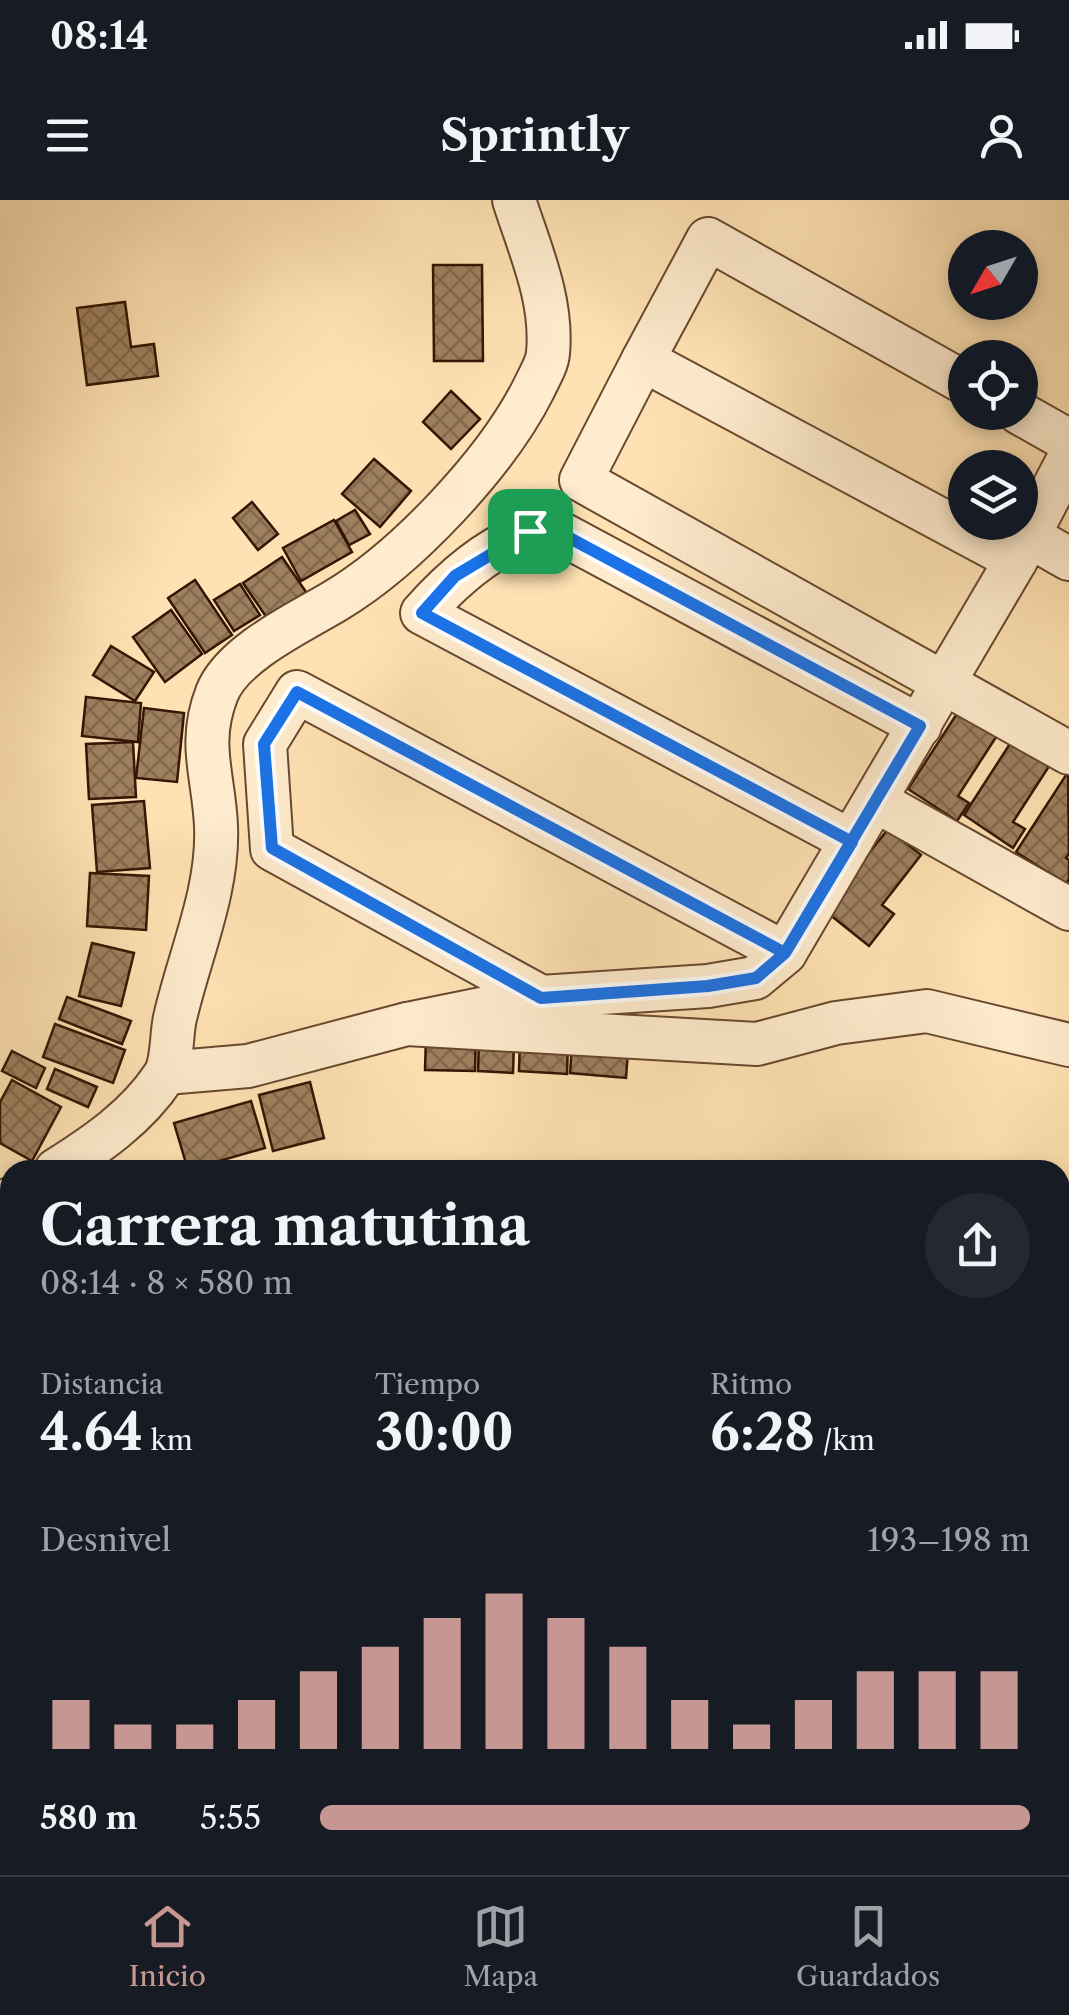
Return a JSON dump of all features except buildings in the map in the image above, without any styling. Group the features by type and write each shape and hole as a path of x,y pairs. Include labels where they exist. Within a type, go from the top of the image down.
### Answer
{"street":[{"path":"70,1160 122,1124 166,1073 174,1020 214,869 216,825 208,776 207,728 218,688 245,658 350,592 406,548 462,488 520,416 548,359 550,314 514,200"},
{"path":"948,373 708,239 580,480 1069,753"},
{"path":"643,360 1023,548 1069,558"},
{"path":"1038,423 1069,441"},
{"path":"166,1073 248,1066 408,1024 541,998 708,986 756,978 785,953 852,842 1023,548 1069,458"},
{"path":"852,842 422,613 455,576 530,531 551,528 920,726"},
{"path":"541,998 272,848 264,744 297,692 785,953"},
{"path":"876,800 1069,909"},
{"path":"408,1024 757,1044 836,1023 927,1011 1069,1045"}],"route":[{"path":"530,531 455,576 422,613 852,842 785,953 297,692 264,744 272,848 541,998 708,986 756,978 785,953 920,726 551,528 530,531"}]}
